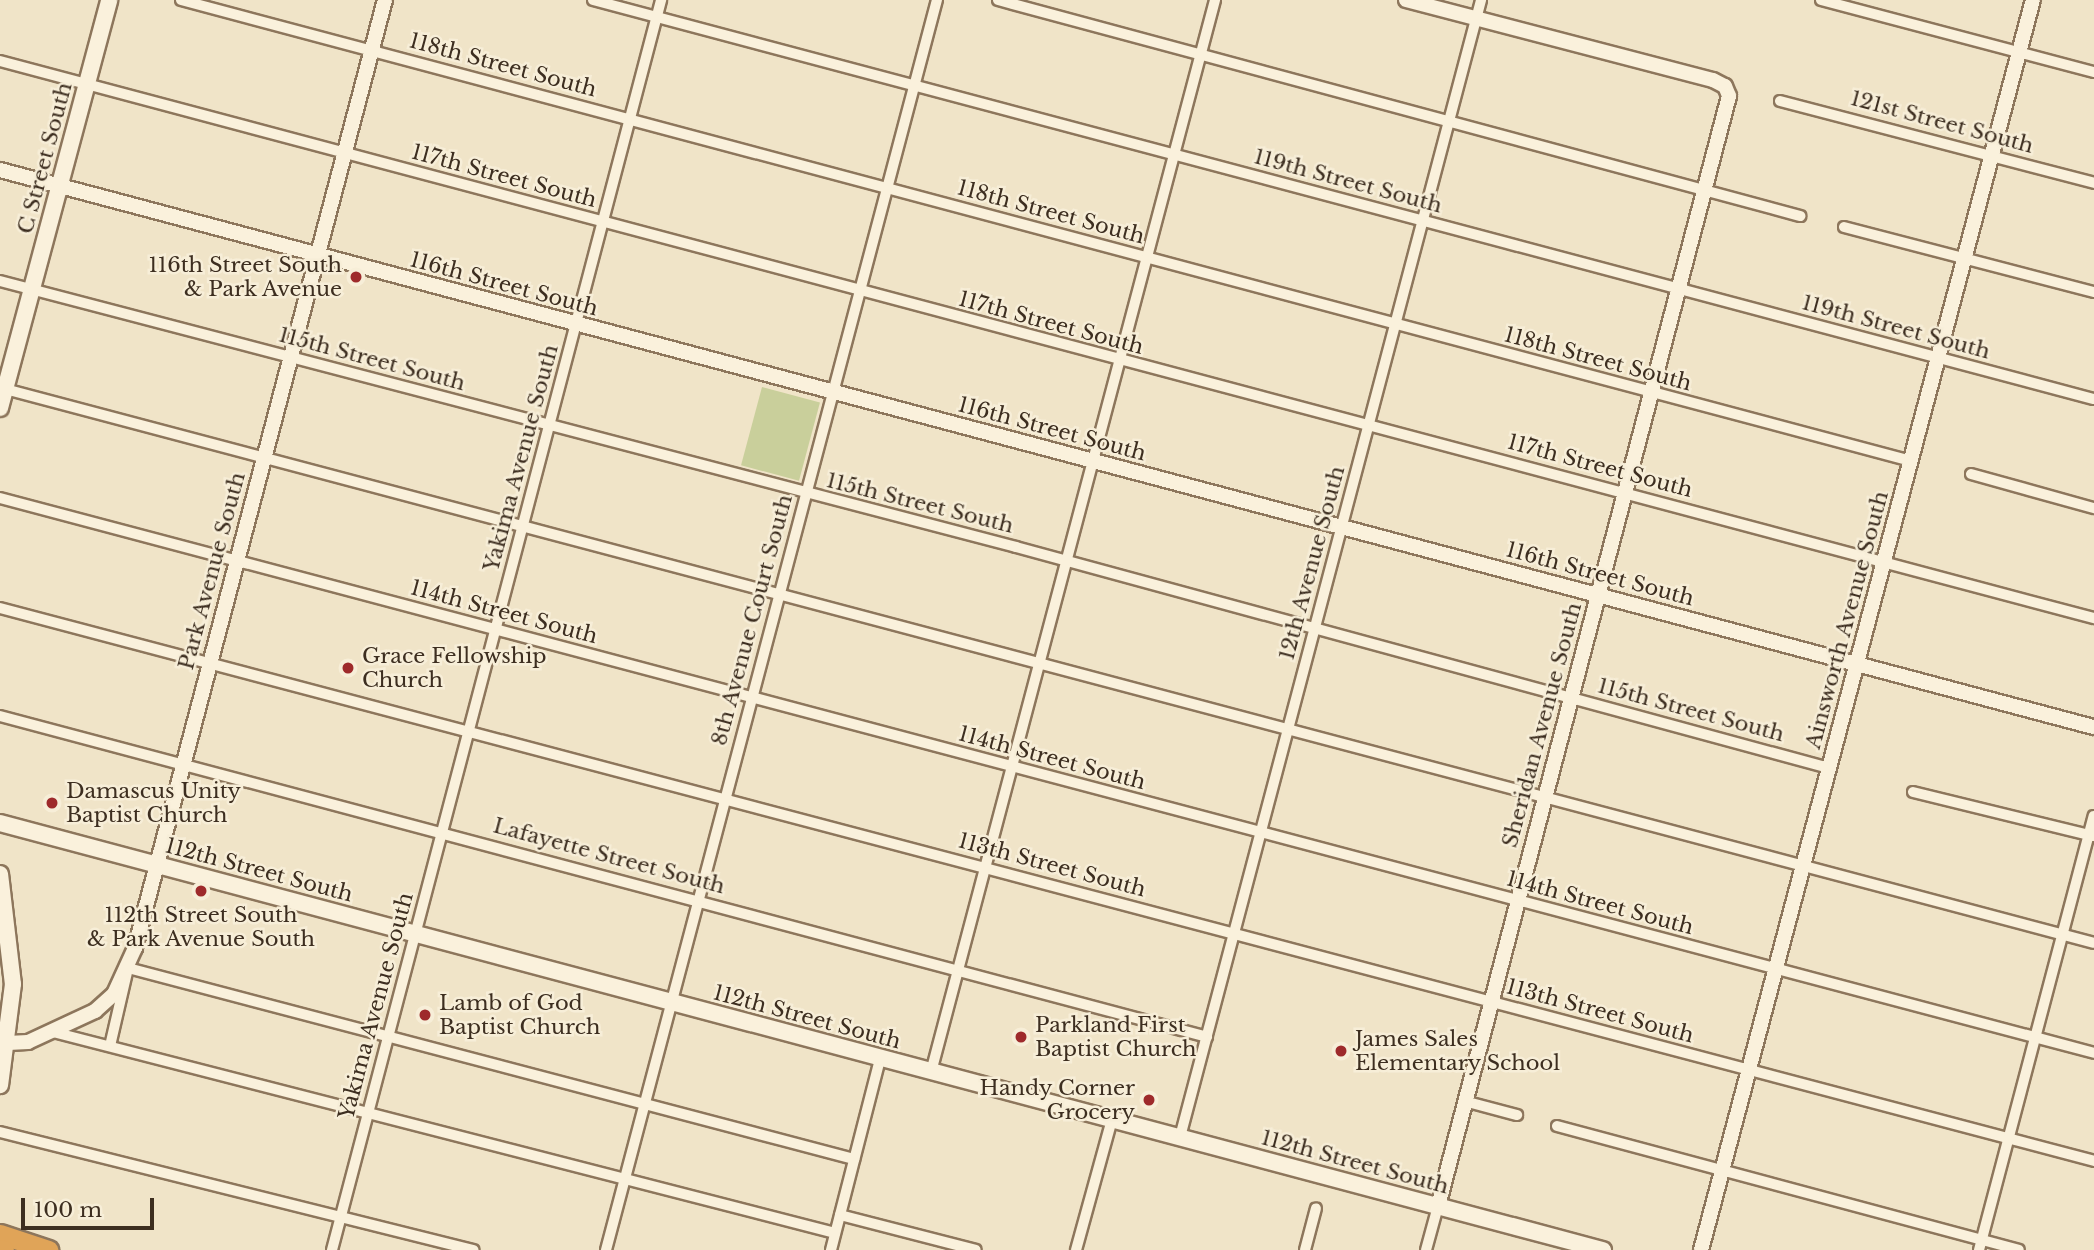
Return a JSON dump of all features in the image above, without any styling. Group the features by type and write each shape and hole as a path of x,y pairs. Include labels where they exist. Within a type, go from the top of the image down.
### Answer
{"highway":[{"path":"0,1234 48,1250"}],"main road":[{"name":"C Street South","path":"0,408 109,0"},
{"name":"112th Street South","path":"0,824 1603,1250"},
{"path":"0,874 13,984 8,1043 0,1085"}],"street":[{"name":"118th Street South","path":"181,0 1911,461"},
{"name":"Park Avenue South","path":"8,1043 28,1042 53,1032 103,1004 128,968 385,0"},
{"name":"119th Street South","path":"593,0 2094,399"},
{"name":"Yakima Avenue South","path":"332,1250 661,0"},
{"name":"8th Avenue Court South","path":"606,1250 937,0"},
{"path":"998,0 1800,216"},
{"path":"931,1072 1215,0"},
{"path":"1406,0 1476,19"},
{"name":"12th Avenue South","path":"1180,1137 1481,0"},
{"path":"1821,0 2094,72"},
{"name":"Ainsworth Avenue South","path":"1702,1250 2033,0"},
{"name":"Sheridan Avenue South","path":"1426,1250 1706,191 1727,90 1713,80 1476,19"},
{"name":"117th Street South","path":"0,61 859,292 1626,491 2094,618"},
{"name":"121st Street South","path":"1780,101 2094,183"},
{"name":"116th Street South","path":"0,170 2094,727"},
{"path":"1844,227 2094,292"},
{"name":"115th Street South","path":"0,281 1067,561 1829,768"},
{"path":"5,389 2094,943"},
{"path":"1971,474 2094,508"},
{"name":"114th Street South","path":"0,498 1517,902 2036,1035 2094,1053"},
{"name":"113th Street South","path":"0,608 469,729 725,800 2094,1161"},
{"name":"Lafayette Street South","path":"0,716 1207,1037"},
{"path":"1913,792 2092,835"},
{"path":"1980,1245 2062,935 2092,835 2094,816"},
{"path":"110,1046 128,968 854,1159"},
{"path":"53,1032 368,1114 625,1176 835,1233"},
{"path":"831,1250 880,1059"},
{"path":"1464,1101 1517,1115"},
{"path":"1076,1250 1112,1119"},
{"path":"1558,1126 1723,1170 1980,1245 2019,1250"},
{"path":"0,1132 474,1250"},
{"path":"1305,1250 1317,1208"},
{"path":"840,1214 976,1250"}],"green space":[{"path":"762,387 820,403 799,481 741,465"}],"place":[{"name":"116th Street South & Park Avenue","path":"356,277"},
{"name":"Grace Fellowship Church","path":"348,668"},
{"name":"Damascus Unity Baptist Church","path":"52,803"},
{"name":"112th Street South & Park Avenue South","path":"201,891"},
{"name":"Lamb of God Baptist Church","path":"425,1015"},
{"name":"Parkland First Baptist Church","path":"1021,1037"},
{"name":"James Sales Elementary School","path":"1341,1051"},
{"name":"Handy Corner Grocery","path":"1149,1100"}]}
